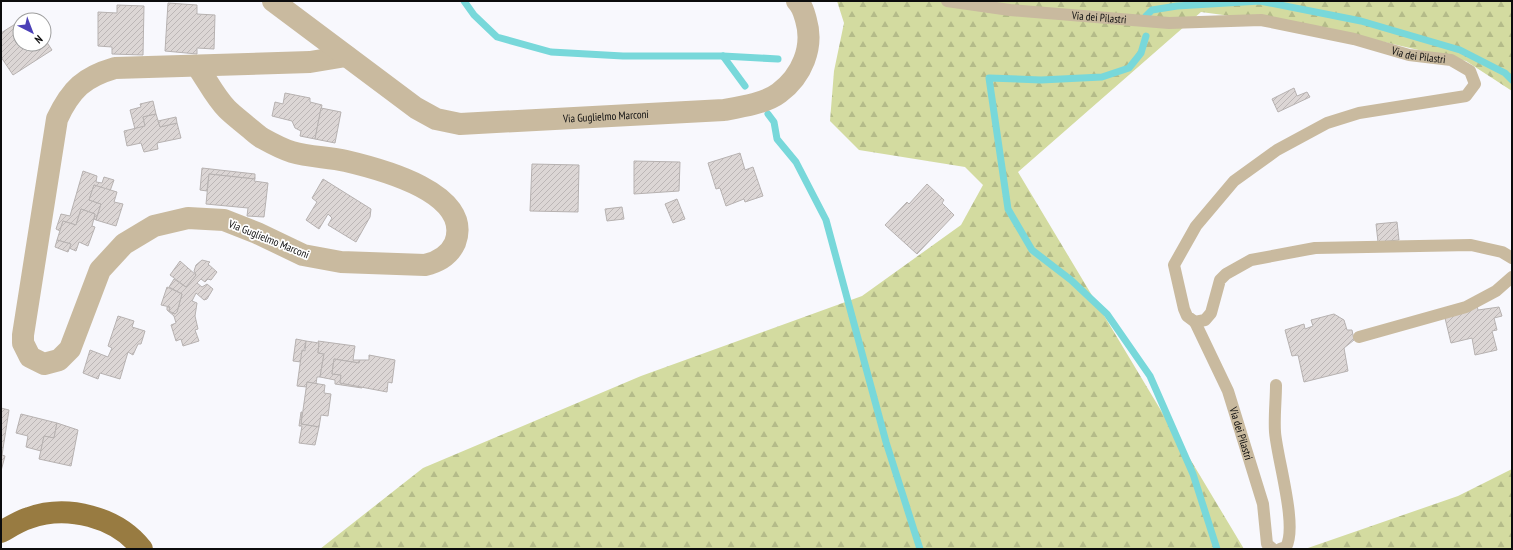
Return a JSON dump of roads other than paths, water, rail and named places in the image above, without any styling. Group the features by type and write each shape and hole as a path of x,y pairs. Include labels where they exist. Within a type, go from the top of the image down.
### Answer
{"highway":[{"path":"1,532 30,517 64,512 97,518 127,535 142,549"}],"street":[{"name":"Via Guglielmo Marconi","path":"273,1 416,108 436,120 460,124 724,110 749,106 778,94 794,80 808,48 809,30 802,6 797,1"},
{"name":"Via Guglielmo Marconi","path":"197,66 226,108 260,137 292,152 346,161 402,177 439,198 451,210 457,226 457,237 453,248 446,256 436,262 425,265 341,262 303,255 257,233 224,220 188,218 154,226 124,244 100,270 66,355 52,363 37,362 25,351 23,335 58,118 66,100 84,81 96,74 115,68 310,62 346,56"}],"lane":[{"name":"Via dei Pilastri","path":"947,1 1010,10 1169,23 1261,20 1354,39 1409,55 1450,60 1470,71 1475,84 1466,96 1359,113 1327,123 1277,150 1234,181 1196,226 1174,265 1184,309 1187,316 1195,322 1228,391 1263,504 1267,544 1273,549"},
{"path":"1195,322 1205,320 1211,313 1220,280 1226,274 1251,260 1316,248 1472,245 1502,252 1512,258"},
{"path":"1359,337 1466,307 1496,291 1512,277"},
{"path":"1276,385 1275,432 1286,492 1289,536 1289,541 1286,547 1280,549"}],"waterway":[{"path":"464,1 474,15 497,37 551,52 623,56 723,56 778,59"},
{"path":"1146,16 1152,10 1177,6 1260,1 1361,21 1460,50 1505,73 1512,80"},
{"path":"1146,36 1141,53 1129,68 1102,77 1041,80 989,78 1008,209 1032,250 1071,280 1107,314 1150,376 1193,474 1217,549"},
{"path":"723,56 745,86"},
{"path":"768,114 774,122 777,139 796,162 826,220 886,442 920,549"}]}
